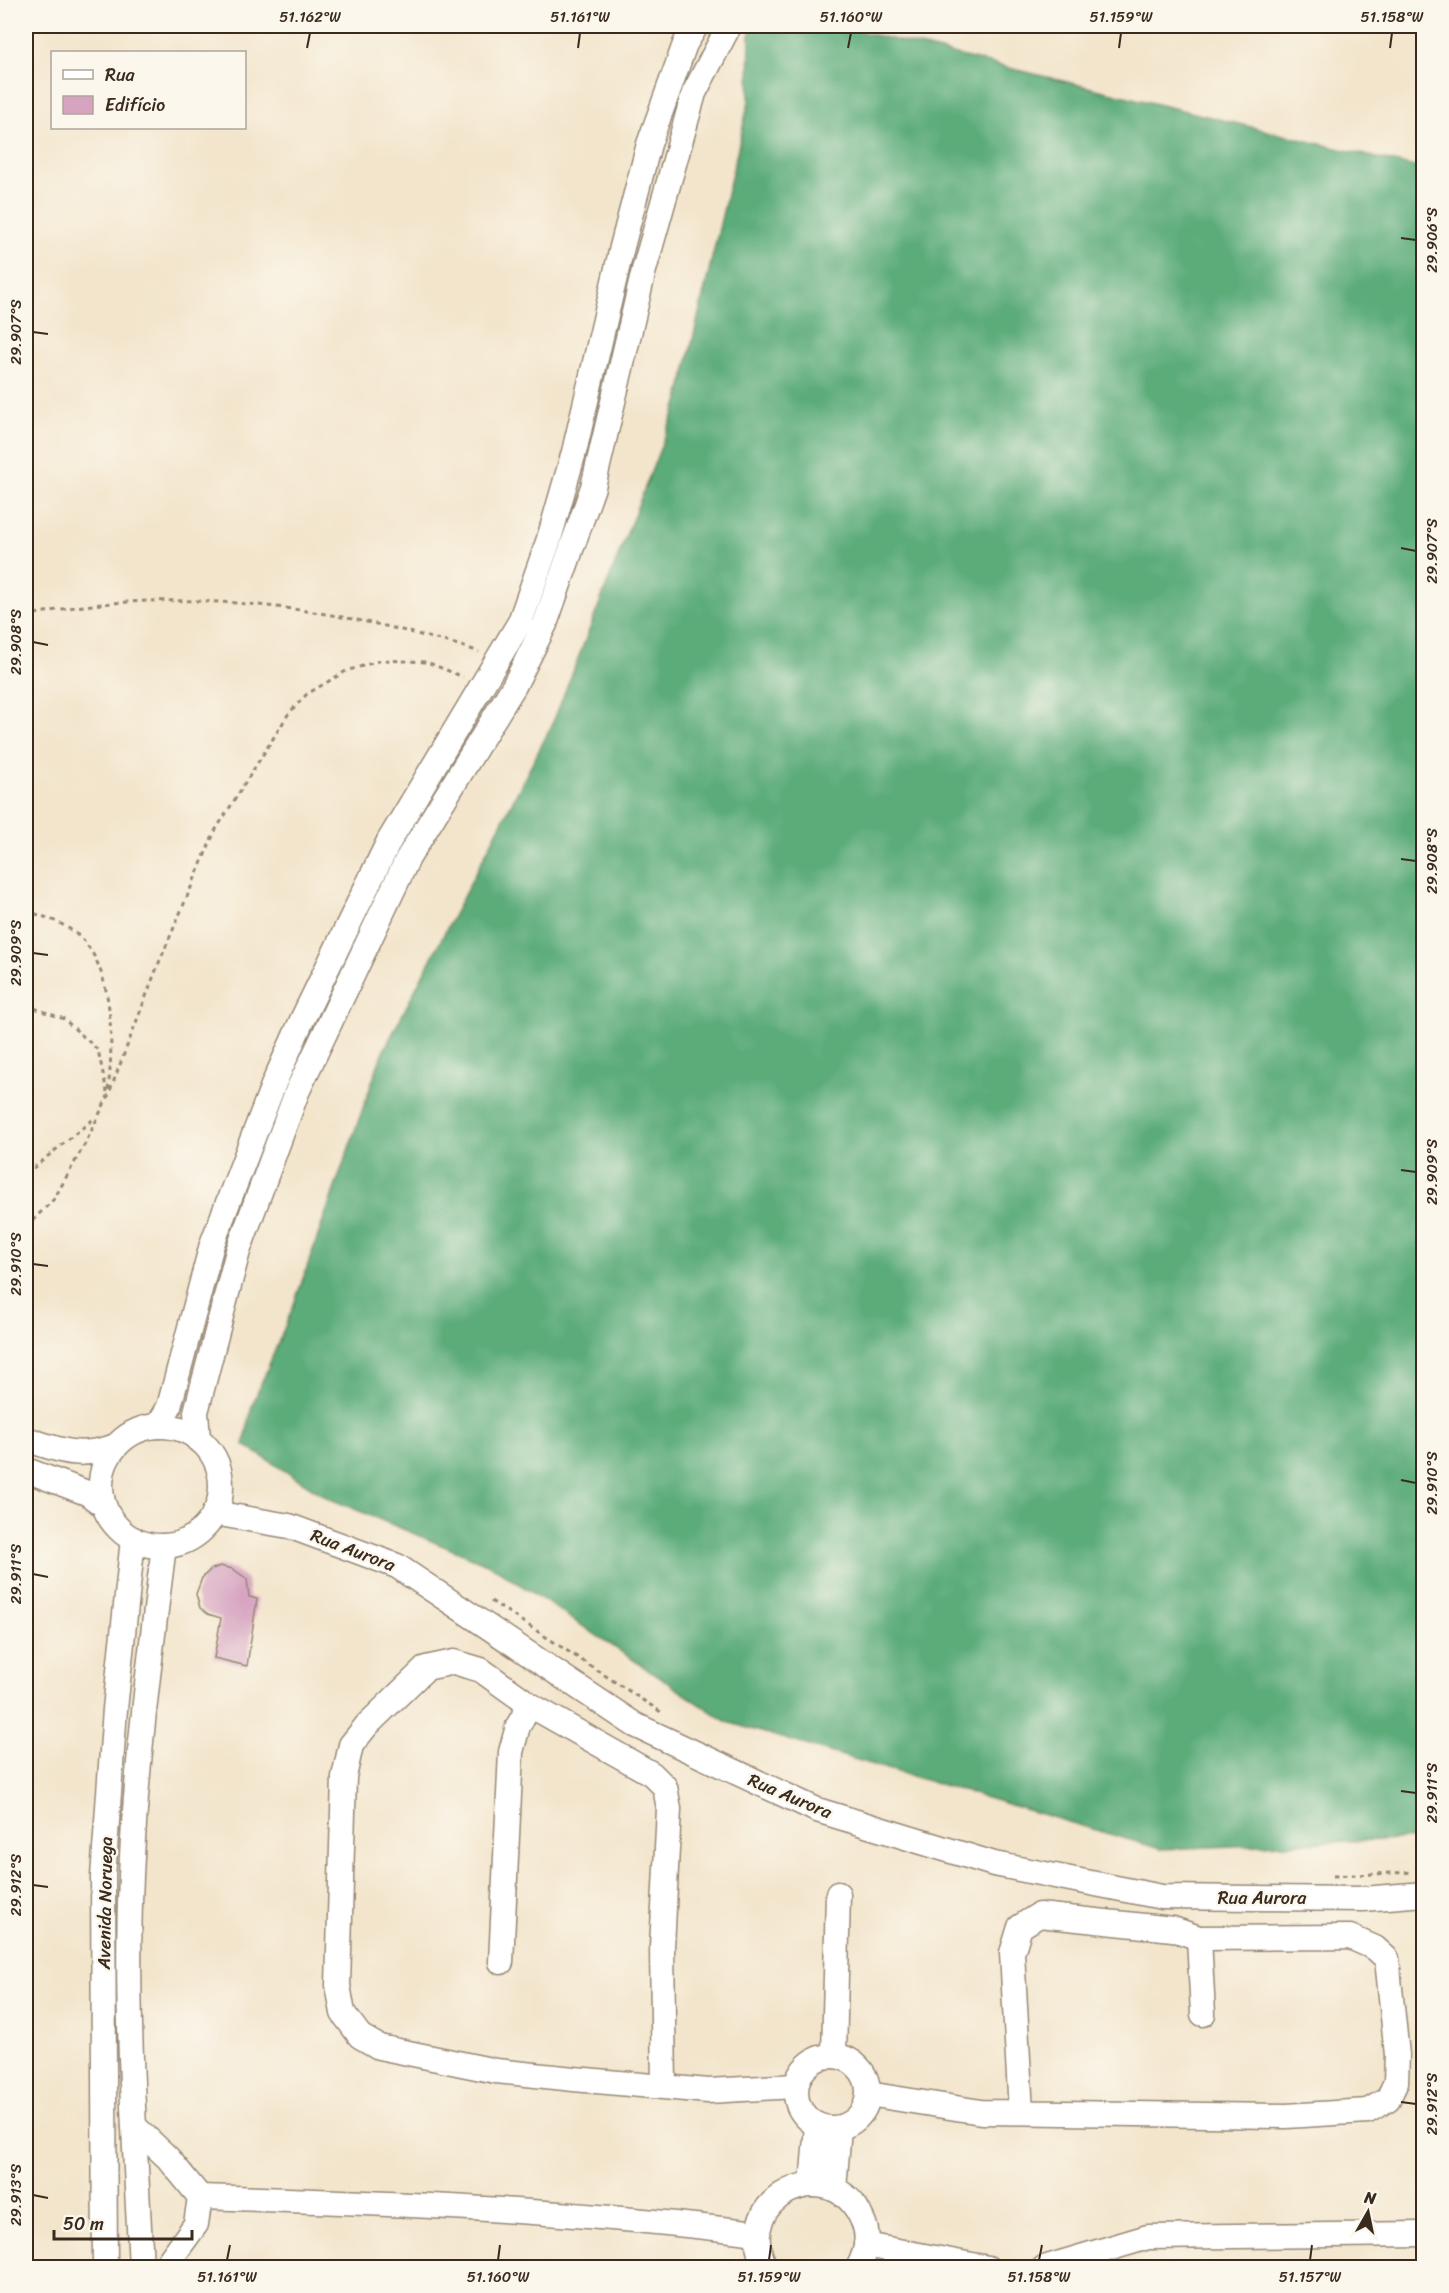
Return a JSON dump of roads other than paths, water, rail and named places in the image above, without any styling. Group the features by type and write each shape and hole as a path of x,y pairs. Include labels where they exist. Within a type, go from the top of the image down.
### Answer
{"street":[{"path":"158,1426 169,1407 212,1244 302,1020 389,841 520,622 549,540 574,452 622,247 649,144 685,44 696,26"},
{"path":"198,1440 196,1412 238,1251 297,1092 408,858 514,686 546,624 593,487 644,270 694,93 729,26"},
{"path":"26,1439 76,1455 94,1454 116,1446 135,1433 158,1426 173,1428 198,1440 211,1454 218,1468 219,1499 214,1514 205,1526 194,1536 164,1546 134,1539 120,1531 104,1505 100,1489 102,1474 116,1446"},
{"path":"26,1470 87,1493 104,1505"},
{"name":"Rua Aurora","path":"214,1514 289,1526 397,1566 635,1725 818,1810 994,1864 1162,1897 1363,1899 1420,1883"},
{"name":"Avenida Noruega","path":"105,2268 104,1896 115,1709 134,1539"},
{"name":"Avenida Noruega","path":"141,2268 131,2019 132,1866 143,1712 164,1546"},
{"path":"664,2087 662,1947 669,1809 665,1787 652,1774 530,1705 481,1670 454,1662 426,1668 367,1725 351,1745 344,1777 338,1985 343,2013 360,2036 379,2047 496,2071 664,2087 708,2091 796,2086"},
{"path":"501,1962 511,1752 518,1726 530,1705"},
{"path":"834,2056 838,1894"},
{"path":"104,1896 122,1896 125,1906 123,1998 126,2011 131,2019"},
{"path":"868,2094 981,2112 1286,2116 1368,2111 1388,2099 1396,2082 1397,2055 1387,1959 1375,1948 1350,1937 1199,1938 1173,1929 1039,1915 1020,1927 1012,1953 1021,2112"},
{"path":"1199,1938 1203,2014"},
{"path":"834,2056 855,2065 862,2073 868,2094 860,2116 828,2126 800,2109 796,2086 806,2068 824,2057 834,2056"},
{"path":"134,2126 168,2157 200,2197 196,2224 164,2268"},
{"path":"823,2187 828,2126"},
{"path":"104,2133 117,2134 123,2148 124,2254 127,2268"},
{"path":"765,2268 760,2256 758,2234 760,2222 771,2203 789,2189 823,2187 844,2195 859,2212 867,2233 866,2245 858,2268"},
{"path":"200,2197 435,2204 642,2219 758,2234"},
{"path":"1044,2268 1149,2237 1424,2234"},
{"path":"866,2245 988,2268"}]}
